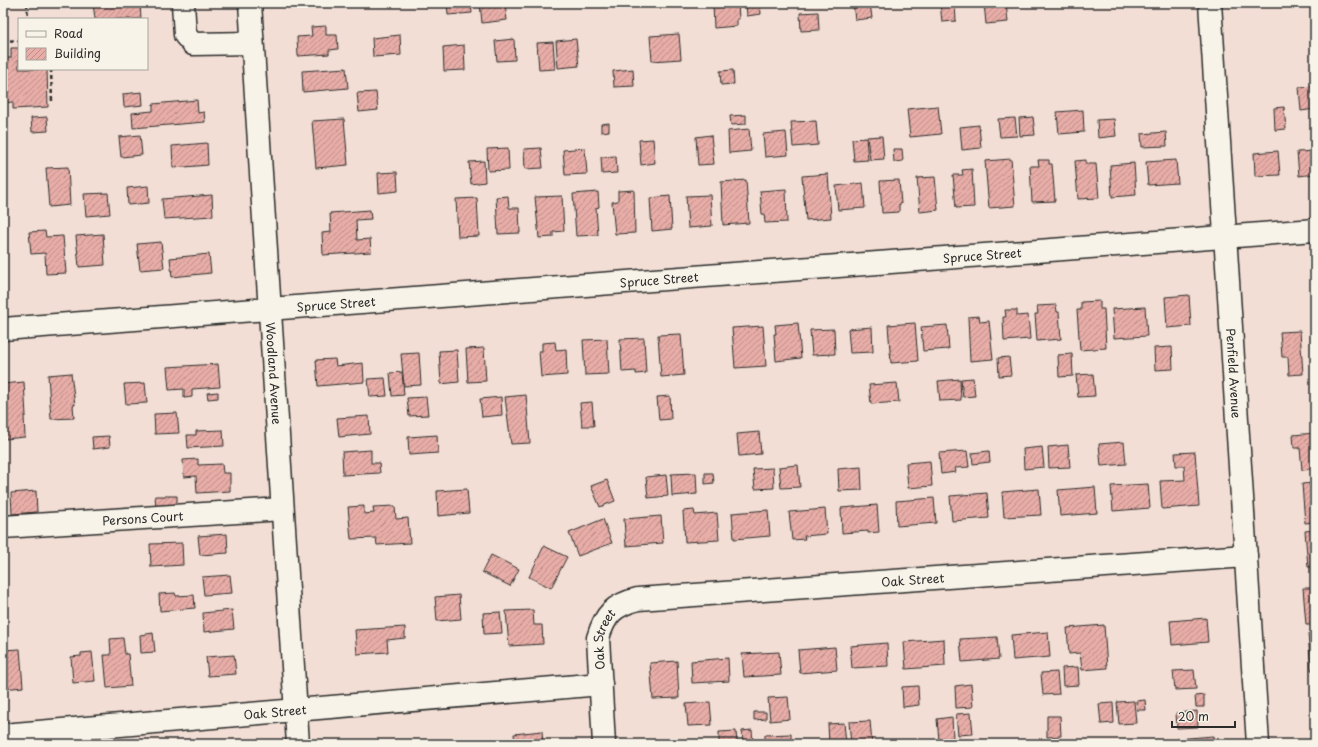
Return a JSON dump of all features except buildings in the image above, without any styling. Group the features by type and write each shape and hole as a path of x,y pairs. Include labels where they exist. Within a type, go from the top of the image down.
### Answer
{"street":[{"path":"183,3 185,35 193,44 252,43"},
{"name":"Woodland Avenue","path":"250,3 298,744"},
{"name":"Penfield Avenue","path":"1210,3 1258,744"},
{"name":"Spruce Street","path":"3,329 1315,230"},
{"name":"Persons Court","path":"3,527 282,509"},
{"name":"Oak Street","path":"3,735 601,684 598,638 602,623 611,611 623,603 638,599 1246,556"},
{"path":"601,684 604,744"}],"path":[{"path":"27,3 28,18"},
{"path":"3,40 18,41"},
{"path":"51,70 52,103"}]}
